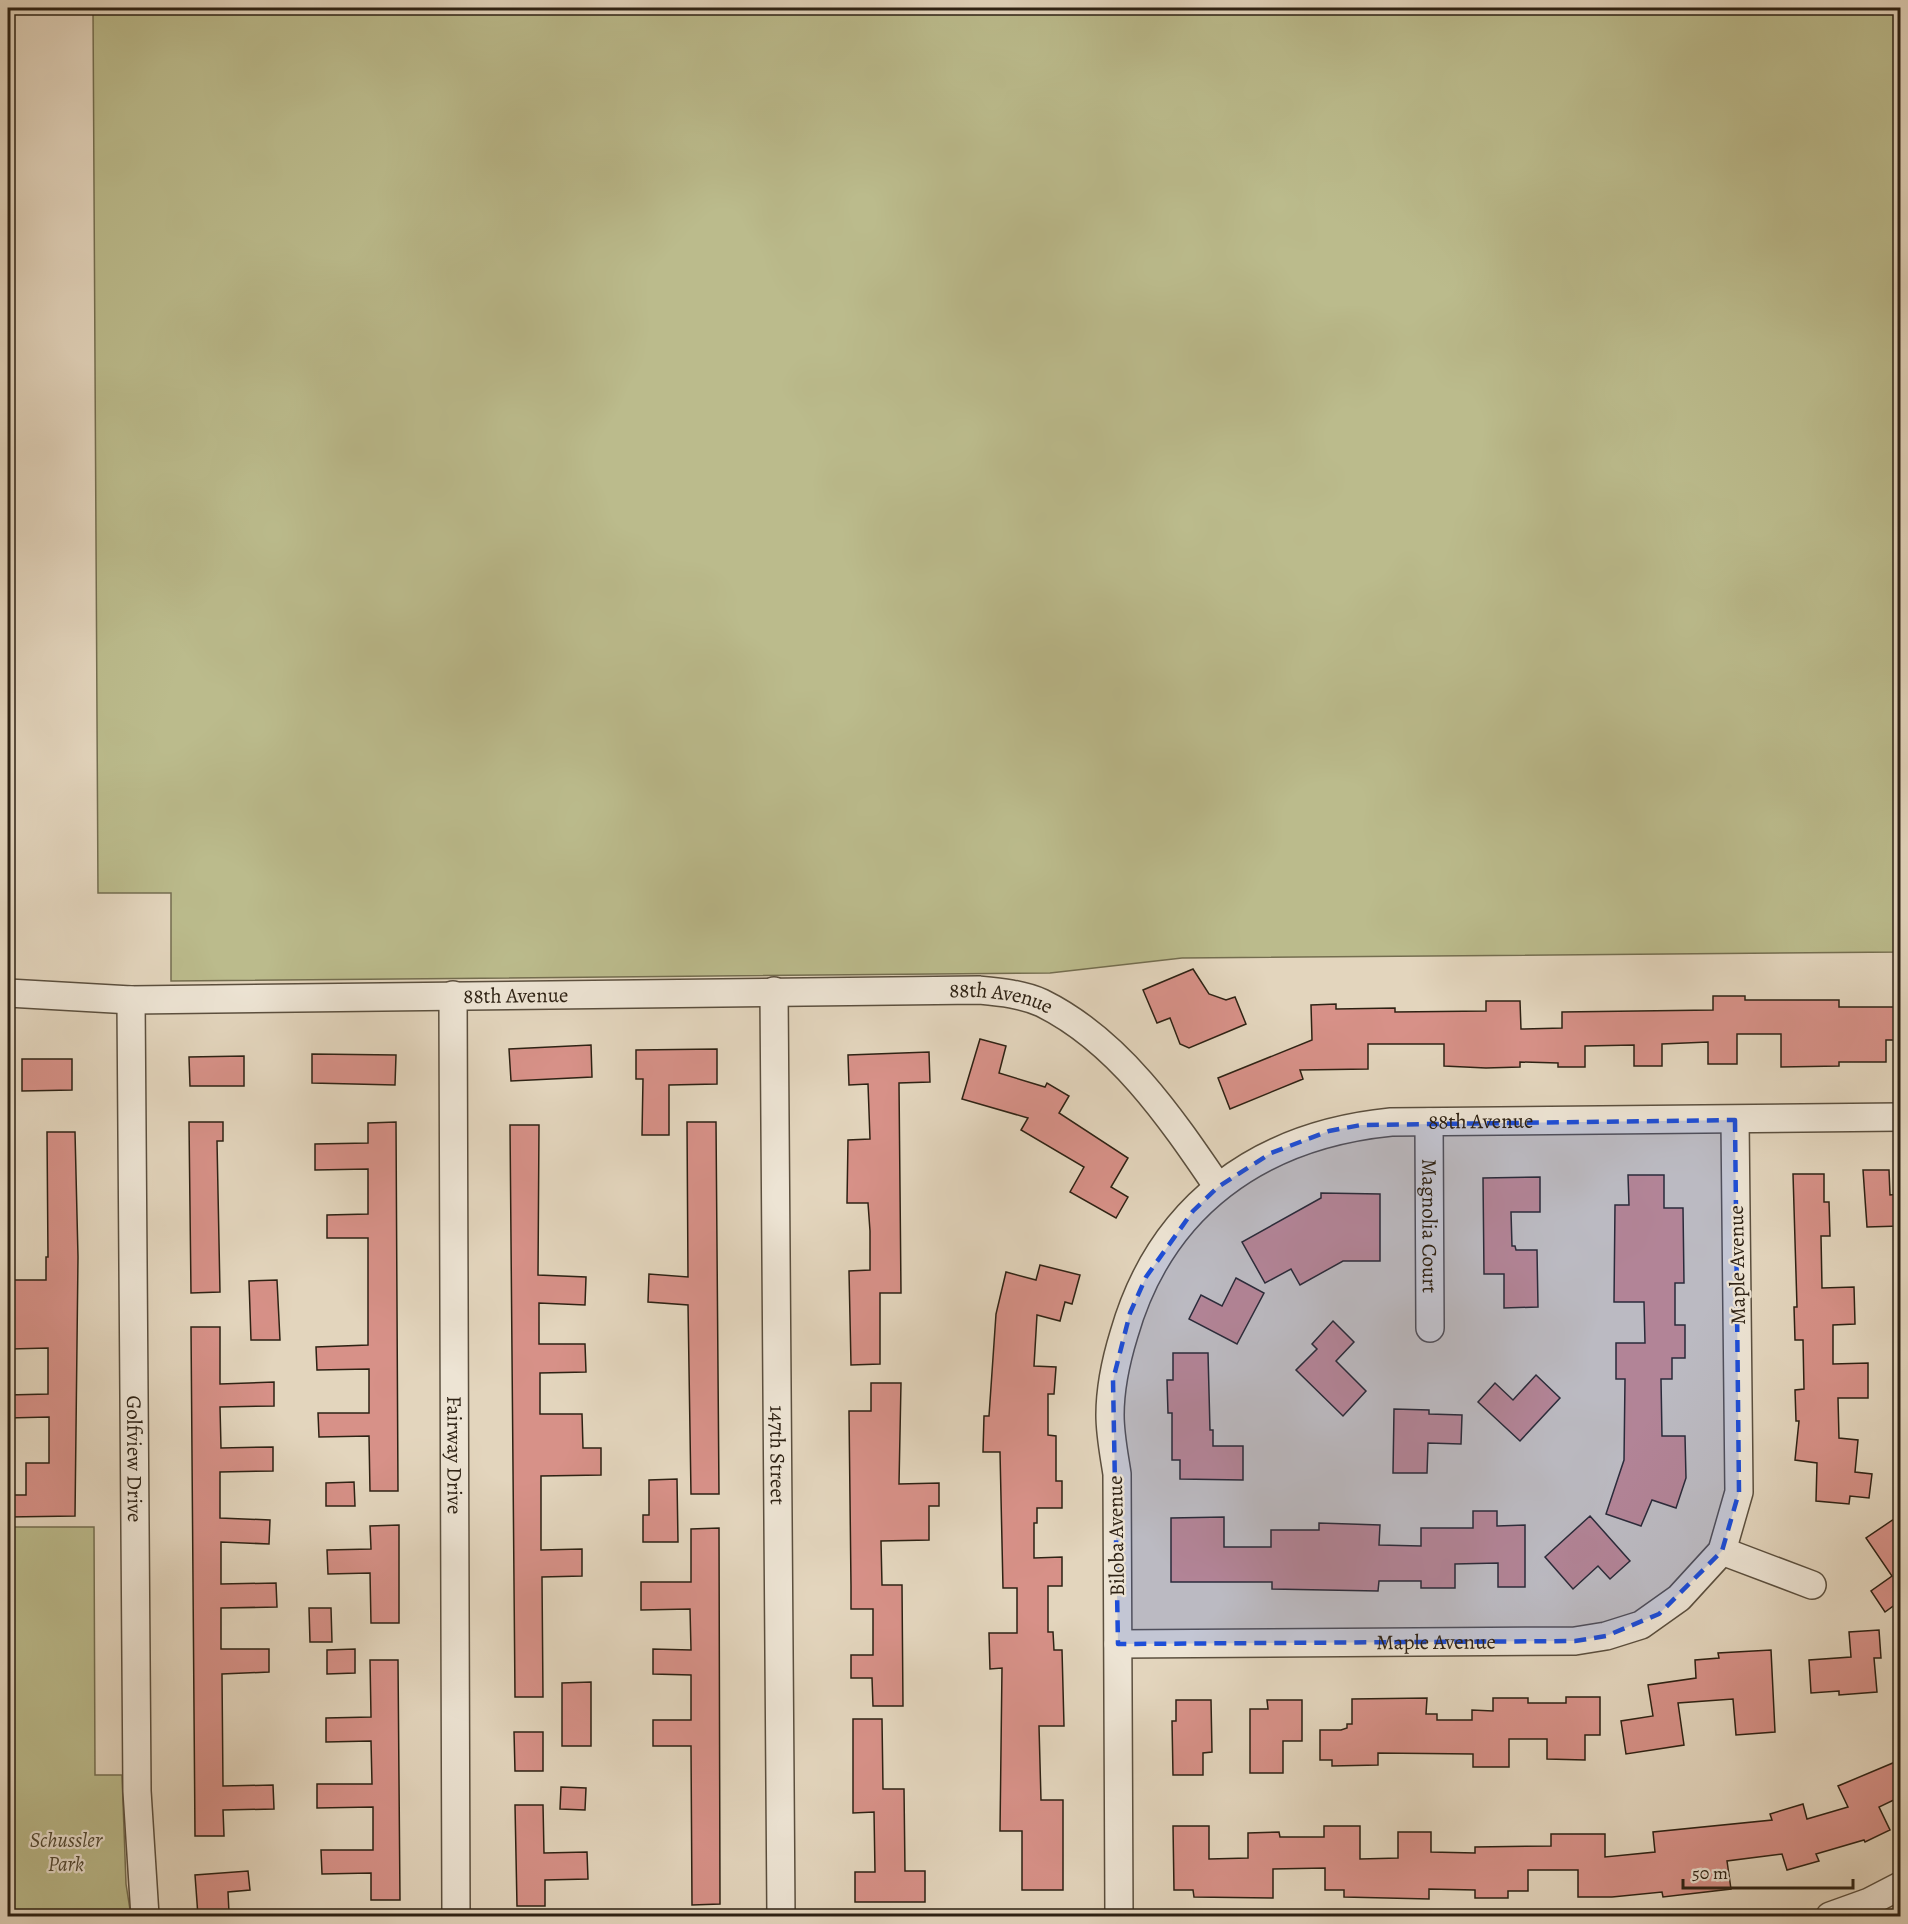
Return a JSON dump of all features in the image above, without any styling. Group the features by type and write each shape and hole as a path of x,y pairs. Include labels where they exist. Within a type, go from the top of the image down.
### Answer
{"street":[{"name":"88th Avenue","path":"8,993 131,1000 774,991 979,990 1006,992 1040,1003 1108,1048 1186,1142 1218,1187 1271,1153 1329,1131 1381,1123 1900,1117"},
{"name":"147th Street","path":"774,991 781,1917"},
{"name":"Fairway Drive","path":"453,995 456,1917"},
{"name":"Golfview Drive","path":"131,1000 137,1791 145,1917"},
{"name":"Maple Avenue","path":"1118,1644 1575,1641 1606,1636 1641,1625 1679,1598 1722,1551 1739,1492 1741,1461 1735,1120"},
{"name":"Magnolia Court","path":"1429,1122 1430,1328"},
{"name":"Biloba Avenue","path":"1119,1917 1117,1474 1110,1414 1119,1352 1130,1313 1146,1277 1169,1240 1218,1187"},
{"path":"1722,1551 1812,1585"},
{"path":"1830,1917 1869,1902 1900,1886"}],"highlighted area":[{"path":"1735,1120 1741,1461 1739,1492 1722,1551 1659,1614 1606,1636 1575,1641 1118,1644 1113,1380 1130,1313 1146,1277 1193,1211 1218,1187 1271,1153 1329,1131 1361,1125"}],"green space":[{"path":"93,8 1900,8 1900,952 1182,958 1050,973 171,981 171,893 98,893"},
{"name":"Schussler Park","path":"8,1527 94,1527 95,1775 122,1775 126,1884 131,1916 8,1916"}],"building":[{"path":"1193,969 1209,994 1226,1000 1235,997 1246,1024 1189,1048 1180,1044 1170,1018 1157,1023 1143,990"},
{"path":"1713,996 1745,996 1745,1000 1839,1000 1839,1007 1900,1007 1900,1040 1886,1040 1886,1062 1839,1062 1839,1066 1781,1067 1781,1034 1737,1034 1737,1064 1708,1064 1708,1042 1662,1044 1662,1066 1634,1066 1634,1045 1585,1046 1585,1067 1558,1067 1558,1063 1520,1062 1520,1067 1486,1068 1444,1066 1444,1044 1368,1044 1368,1069 1300,1070 1303,1079 1230,1109 1218,1078 1312,1040 1311,1005 1336,1004 1336,1009 1395,1008 1395,1012 1486,1011 1486,1001 1520,1001 1521,1029 1562,1028 1562,1012 1713,1010"},
{"path":"980,1039 1006,1046 999,1073 1045,1087 1047,1083 1069,1096 1059,1113 1128,1158 1111,1187 1128,1197 1116,1218 1070,1192 1084,1167 1021,1130 1028,1118 962,1099"},
{"path":"591,1045 592,1077 511,1081 509,1049"},
{"path":"717,1049 717,1084 669,1085 669,1135 642,1135 643,1079 636,1079 636,1050"},
{"path":"929,1052 930,1082 899,1083 901,1293 880,1293 880,1364 851,1365 849,1271 870,1270 870,1231 868,1203 847,1203 848,1140 870,1139 868,1084 849,1085 848,1055"},
{"path":"312,1054 396,1055 395,1085 312,1083"},
{"path":"244,1056 244,1086 190,1086 189,1057"},
{"path":"22,1059 72,1059 72,1090 22,1091"},
{"path":"189,1122 223,1122 223,1141 217,1141 220,1292 191,1293"},
{"path":"396,1122 398,1491 370,1491 369,1436 319,1437 318,1413 369,1413 369,1369 317,1370 316,1347 368,1345 368,1238 327,1238 327,1215 368,1214 368,1169 315,1170 315,1144 368,1143 368,1123"},
{"path":"687,1122 716,1122 719,1494 691,1494 688,1305 648,1302 649,1274 688,1277"},
{"path":"510,1125 539,1125 538,1275 586,1277 585,1305 539,1303 539,1344 585,1344 586,1372 540,1373 540,1414 582,1414 583,1448 601,1448 601,1475 541,1476 541,1550 582,1549 582,1576 542,1577 543,1697 515,1697"},
{"path":"47,1132 75,1132 78,1257 75,1516 8,1517 8,1495 26,1495 26,1463 49,1463 49,1417 8,1418 8,1395 48,1394 48,1348 11,1349 11,1317 8,1317 8,1280 46,1280 46,1257 48,1257"},
{"path":"1863,1170 1889,1170 1890,1195 1900,1194 1900,1226 1867,1227"},
{"path":"1793,1174 1824,1174 1824,1202 1829,1202 1830,1236 1821,1236 1822,1288 1854,1287 1855,1324 1833,1325 1833,1364 1868,1363 1868,1398 1838,1398 1839,1438 1858,1440 1855,1472 1872,1474 1869,1498 1850,1496 1849,1504 1816,1501 1817,1463 1795,1460 1799,1421 1796,1421 1795,1390 1804,1389 1803,1340 1795,1340 1794,1307 1797,1307"},
{"path":"1628,1175 1664,1175 1664,1208 1683,1208 1684,1283 1675,1283 1675,1325 1685,1325 1685,1358 1672,1358 1672,1379 1661,1379 1662,1436 1685,1436 1686,1478 1676,1508 1652,1500 1641,1526 1606,1514 1624,1460 1625,1379 1616,1379 1616,1343 1645,1343 1644,1302 1614,1302 1615,1205 1629,1205"},
{"path":"1540,1177 1540,1212 1511,1212 1512,1246 1515,1246 1516,1250 1537,1250 1538,1307 1504,1308 1504,1274 1484,1274 1483,1178"},
{"path":"1321,1193 1380,1194 1380,1261 1343,1261 1300,1285 1291,1269 1265,1283 1242,1242 1321,1198"},
{"path":"1040,1265 1080,1275 1072,1304 1065,1302 1060,1321 1037,1315 1034,1366 1056,1367 1054,1394 1048,1394 1048,1435 1056,1436 1056,1481 1062,1481 1062,1508 1037,1508 1037,1523 1034,1523 1034,1558 1062,1557 1062,1586 1048,1586 1048,1632 1053,1632 1054,1650 1062,1650 1064,1726 1039,1726 1041,1800 1063,1800 1063,1890 1022,1890 1022,1831 1000,1831 1002,1668 990,1669 989,1633 1017,1633 1017,1588 1003,1588 1000,1452 983,1452 984,1416 989,1416 996,1314 1006,1272 1036,1280"},
{"path":"1236,1278 1264,1293 1237,1344 1189,1319 1201,1295 1222,1306"},
{"path":"277,1280 280,1340 251,1340 249,1281"},
{"path":"1333,1321 1354,1342 1336,1361 1366,1391 1343,1416 1296,1370 1317,1349 1312,1344"},
{"path":"191,1327 220,1327 220,1384 274,1382 274,1406 220,1407 221,1448 273,1447 273,1471 220,1472 220,1518 270,1520 269,1544 221,1542 221,1584 276,1583 277,1607 221,1608 221,1649 269,1649 269,1672 222,1674 223,1786 273,1785 274,1809 223,1810 224,1836 195,1836"},
{"path":"1173,1353 1208,1353 1210,1430 1213,1430 1213,1446 1243,1446 1243,1480 1180,1479 1180,1460 1172,1460 1172,1413 1168,1413 1167,1380 1173,1380"},
{"path":"1536,1375 1560,1398 1520,1441 1478,1402 1495,1383 1513,1400"},
{"path":"871,1383 901,1383 899,1484 939,1483 939,1506 929,1506 929,1540 881,1541 882,1585 902,1585 903,1706 873,1706 872,1678 851,1678 851,1655 873,1655 873,1609 851,1609 849,1411 871,1411"},
{"path":"1394,1409 1429,1410 1429,1414 1462,1415 1461,1444 1428,1443 1427,1473 1393,1473"},
{"path":"677,1479 678,1542 643,1542 643,1515 649,1515 649,1480"},
{"path":"354,1482 355,1506 326,1506 326,1483"},
{"path":"1473,1511 1497,1511 1497,1526 1525,1525 1525,1587 1498,1587 1498,1563 1455,1564 1455,1588 1421,1588 1421,1581 1379,1581 1378,1591 1272,1589 1272,1582 1171,1582 1171,1518 1224,1517 1224,1547 1271,1547 1271,1530 1319,1530 1319,1523 1380,1525 1379,1545 1421,1546 1421,1528 1473,1528"},
{"path":"1590,1516 1630,1561 1610,1579 1598,1566 1573,1589 1545,1557"},
{"path":"1894,1519 1900,1528 1900,1601 1885,1612 1871,1591 1892,1576 1866,1538"},
{"path":"399,1525 399,1623 371,1623 370,1573 328,1574 327,1550 371,1549 370,1526"},
{"path":"719,1528 720,1904 692,1905 691,1746 653,1746 653,1720 691,1720 691,1675 653,1674 653,1649 691,1650 690,1609 641,1610 641,1582 691,1582 691,1529"},
{"path":"309,1608 331,1608 332,1642 310,1642"},
{"path":"1879,1630 1881,1658 1874,1658 1877,1692 1839,1695 1839,1691 1811,1693 1809,1660 1851,1657 1849,1632"},
{"path":"355,1649 355,1673 327,1674 327,1650"},
{"path":"1771,1650 1775,1732 1736,1735 1733,1699 1678,1703 1684,1745 1626,1754 1621,1721 1653,1716 1648,1685 1696,1678 1695,1660 1719,1658 1718,1653"},
{"path":"370,1660 398,1660 400,1900 371,1900 371,1873 322,1874 321,1850 373,1850 373,1807 317,1808 317,1784 372,1784 371,1741 326,1742 326,1718 371,1717"},
{"path":"591,1682 591,1746 562,1746 562,1683"},
{"path":"1566,1697 1600,1697 1600,1735 1585,1735 1585,1760 1547,1759 1547,1739 1509,1739 1509,1767 1473,1767 1473,1754 1378,1753 1378,1765 1332,1766 1332,1760 1320,1760 1320,1730 1341,1730 1347,1728 1347,1724 1352,1724 1352,1699 1427,1698 1426,1714 1437,1714 1437,1720 1472,1720 1472,1710 1493,1711 1493,1698 1528,1698 1528,1703 1566,1703"},
{"path":"1176,1700 1211,1700 1212,1752 1203,1753 1203,1775 1173,1775 1172,1721 1176,1721"},
{"path":"1267,1700 1302,1700 1302,1741 1283,1741 1283,1773 1250,1773 1250,1709 1268,1709"},
{"path":"853,1719 882,1719 883,1789 904,1789 905,1871 925,1871 925,1902 855,1902 855,1872 875,1872 874,1812 853,1813"},
{"path":"514,1732 543,1732 543,1771 515,1771"},
{"path":"1900,1760 1900,1797 1879,1807 1890,1830 1865,1842 1864,1840 1816,1854 1819,1861 1787,1870 1782,1854 1727,1861 1731,1889 1663,1897 1662,1892 1612,1897 1578,1897 1578,1870 1528,1870 1528,1891 1508,1891 1508,1898 1475,1898 1475,1890 1429,1889 1429,1899 1344,1897 1344,1890 1325,1890 1325,1868 1273,1869 1273,1898 1194,1897 1193,1890 1174,1890 1173,1826 1209,1826 1209,1859 1248,1858 1248,1833 1279,1832 1280,1837 1324,1837 1324,1826 1360,1826 1360,1859 1398,1858 1398,1832 1431,1832 1431,1852 1475,1853 1475,1847 1551,1846 1551,1834 1605,1834 1605,1857 1655,1852 1653,1832 1772,1820 1770,1814 1803,1804 1807,1819 1848,1807 1838,1786"},
{"path":"561,1787 586,1788 585,1810 560,1809"},
{"path":"515,1805 543,1805 544,1853 587,1852 588,1879 545,1880 545,1906 517,1906"},
{"path":"248,1871 250,1890 228,1892 229,1913 198,1916 195,1875"}]}
